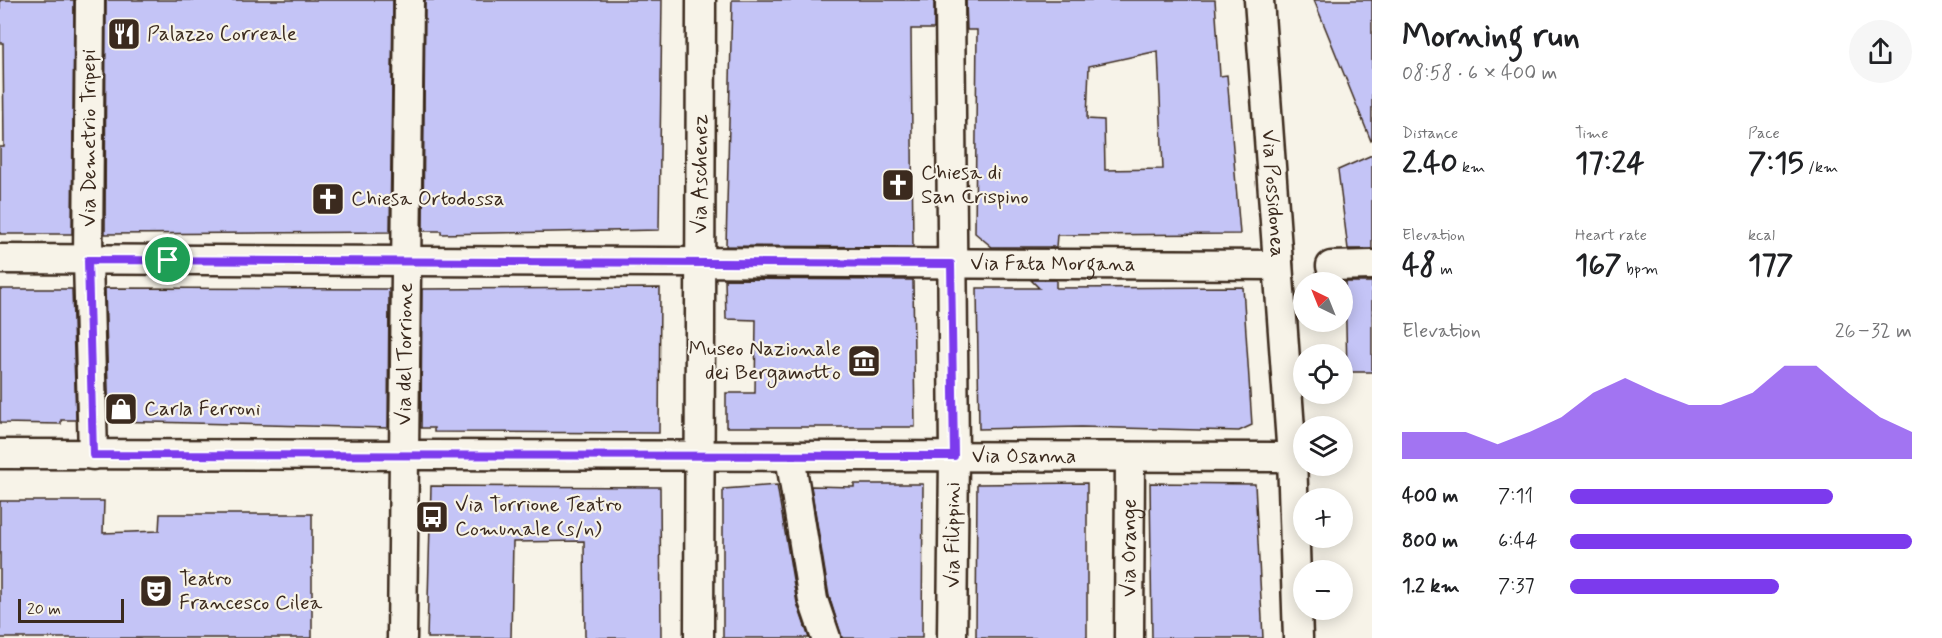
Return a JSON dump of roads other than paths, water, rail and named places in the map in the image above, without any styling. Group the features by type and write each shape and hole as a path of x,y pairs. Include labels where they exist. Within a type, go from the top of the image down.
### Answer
{"street":[{"name":"Via Demetrio Tripepi","path":"90,0 88,260 93,455"},
{"name":"Via del Torrione","path":"402,638 409,0"},
{"name":"Via Aschenez","path":"699,638 701,0"},
{"name":"Via Filippini","path":"950,0 954,456 952,638"},
{"name":"Via Possidonea","path":"1259,0 1292,457 1298,638"},
{"name":"Via Fata Morgana","path":"0,259 1278,265"},
{"path":"1331,266 1372,265"},
{"name":"Via Osanna","path":"0,454 1292,457"},
{"path":"790,456 813,600 826,638"},
{"name":"Via Orange","path":"1129,638 1130,457"}],"place":[{"name":"Palazzo Correale","path":"124,34"},
{"name":"Chiesa di San Crispino","path":"898,185"},
{"name":"Chiesa Ortodossa","path":"328,199"},
{"name":"Museo Nazionale dei Bergamotto","path":"864,361"},
{"name":"Carla Ferroni","path":"121,409"},
{"name":"Via Torrione Teatro Comunale (s/n)","path":"432,517"},
{"name":"Teatro Francesco Cilea","path":"156,591"}]}
